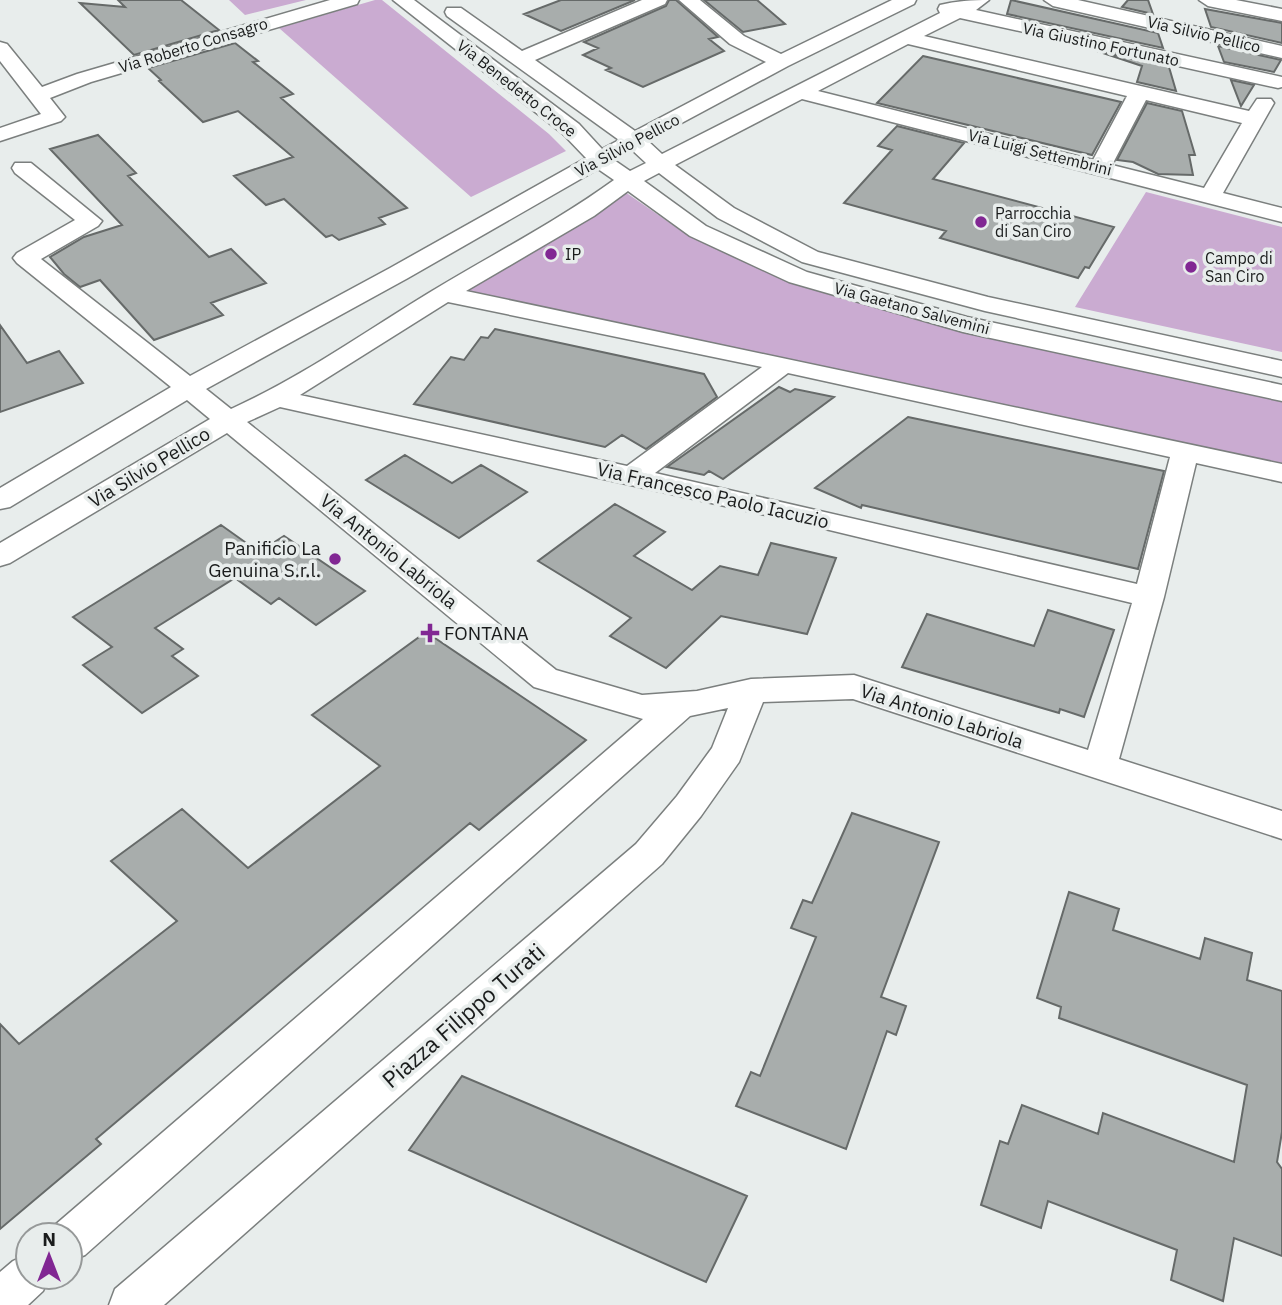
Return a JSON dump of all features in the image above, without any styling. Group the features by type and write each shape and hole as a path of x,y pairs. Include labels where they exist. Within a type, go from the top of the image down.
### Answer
{"street":[{"name":"Via Roberto Consagro","path":"37,96 83,78 350,0"},
{"name":"Via Benedetto Croce","path":"402,0 571,129 599,159 629,180"},
{"path":"518,60 658,0"},
{"path":"688,0 737,40 782,62"},
{"name":"Via Silvio Pellico","path":"0,500 188,388 599,159 782,62 907,0"},
{"name":"Via Giustino Fortunato","path":"926,0 955,12 1280,79"},
{"name":"Via Silvio Pellico","path":"0,556 228,419 277,398 444,294 586,211 629,180 980,0"},
{"name":"Via Silvio Pellico","path":"1053,0 1091,3 1282,52"},
{"name":"Via Silvio Pellico","path":"1208,0 1282,15"},
{"path":"421,14 448,2"},
{"name":"Via Benedetto Croce","path":"448,2 518,60 635,141 659,163"},
{"path":"906,38 1254,119"},
{"path":"0,48 54,117 0,135"},
{"path":"1211,195 1280,79"},
{"name":"Via Luigi Settembrini","path":"798,92 1282,215"},
{"path":"1100,167 1139,93"},
{"name":"Via Gaetano Salvemini","path":"659,163 726,213 810,257 1222,368 1282,393"},
{"name":"Via Antonio Labriola","path":"23,168 90,220 24,258 228,419 545,679 642,707 681,705 751,691 854,687 1282,825"},
{"name":"Via Gaetano Salvemini","path":"629,180 698,231 798,277 963,324 1222,368 1282,369"},
{"path":"444,294 1282,472"},
{"path":"351,299 408,316"},
{"path":"632,477 783,364"},
{"name":"Via Francesco Paolo Iacuzio","path":"277,398 1149,597"},
{"path":"1100,767 1149,597 1185,452"},
{"name":"Piazza Filippo Turati","path":"131,1305 649,853 689,806 727,753 751,691"},
{"path":"84,1228 681,705"},
{"path":"0,1301 14,1288"}],"shaded area":[{"path":"229,0 306,0 245,15"},
{"path":"382,0 549,134 566,151 471,197 279,28"},
{"path":"625,192 683,232 792,283 961,332 1282,401 1282,464 463,291"},
{"name":"Campo di San Ciro","path":"1146,192 1282,227 1282,352 1075,307"}],"building":[{"path":"118,0 181,0 219,30 134,55 80,3 125,7"},
{"path":"561,0 635,0 561,31 524,14"},
{"path":"669,0 676,0 718,37 709,39 724,51 643,87 606,70 611,68 583,55 598,48 584,42 666,6"},
{"path":"704,0 757,0 785,24 743,32"},
{"path":"1011,0 1158,33 1163,48 1007,14"},
{"path":"1128,0 1148,0 1153,14 1122,7"},
{"path":"1205,9 1282,23 1282,43 1211,27"},
{"path":"235,43 258,61 253,62 293,94 281,98 407,208 379,218 385,224 339,240 332,235 326,237 284,199 266,205 234,176 293,157 238,111 203,122 148,68"},
{"path":"1218,46 1281,60 1274,72 1224,62"},
{"path":"1094,50 1169,67 1176,91 1137,82 1142,66"},
{"path":"923,56 1121,102 1092,155 877,103"},
{"path":"1231,80 1254,85 1241,106"},
{"path":"1147,103 1182,111 1195,155 1189,155 1193,175 1158,174 1133,162 1117,160"},
{"name":"Parrocchia di San Ciro","path":"897,126 964,143 933,179 1114,227 1089,268 1085,267 1078,278 940,238 946,231 844,203 892,150 878,146"},
{"path":"98,135 136,173 128,176 209,257 231,249 266,283 211,303 223,315 154,340 100,280 80,287 64,274 50,257 84,237 122,225 50,149"},
{"path":"0,325 27,363 59,351 83,383 0,412"},
{"path":"495,329 704,374 717,397 646,449 622,435 605,447 414,404 451,357 464,360 481,337 488,338"},
{"path":"779,387 790,392 795,389 834,397 723,479 709,471 704,475 667,467"},
{"path":"908,417 1164,471 1138,569 862,505 861,508 815,488"},
{"path":"405,455 452,483 481,465 527,492 459,538 366,480"},
{"path":"615,504 665,532 634,556 692,590 720,566 758,575 771,543 836,558 807,634 721,616 666,668 610,636 631,618 538,561"},
{"path":"221,525 259,552 284,536 365,591 316,625 279,598 271,604 235,578 155,628 183,649 172,656 198,676 142,713 83,665 112,647 73,617"},
{"path":"1048,610 1114,630 1084,717 1060,709 1059,713 902,667 927,614 1034,646"},
{"path":"426,632 586,740 479,830 470,823 96,1139 101,1144 0,1229 0,1024 19,1044 177,921 111,861 182,809 248,868 380,766 312,715"},
{"path":"852,813 939,842 881,997 906,1006 896,1035 887,1031 846,1149 736,1106 751,1072 760,1076 816,937 791,928 803,900 812,903"},
{"path":"1069,892 1119,909 1113,930 1200,959 1205,938 1252,953 1247,980 1282,991 1282,1132 1277,1162 1282,1169 1282,1256 1234,1238 1223,1301 1171,1280 1177,1250 1048,1201 1041,1228 981,1205 1000,1141 1008,1144 1022,1105 1098,1134 1103,1113 1234,1162 1247,1085 1059,1018 1061,1007 1037,998"},
{"path":"462,1076 747,1196 706,1282 409,1150"}],"place":[{"name":"Parrocchia di San Ciro","path":"981,222"},
{"name":"IP","path":"551,254"},
{"name":"Campo di San Ciro","path":"1191,267"},
{"name":"Panificio La Genuina S.r.l.","path":"335,559"},
{"name":"FONTANA","path":"430,633"}]}
